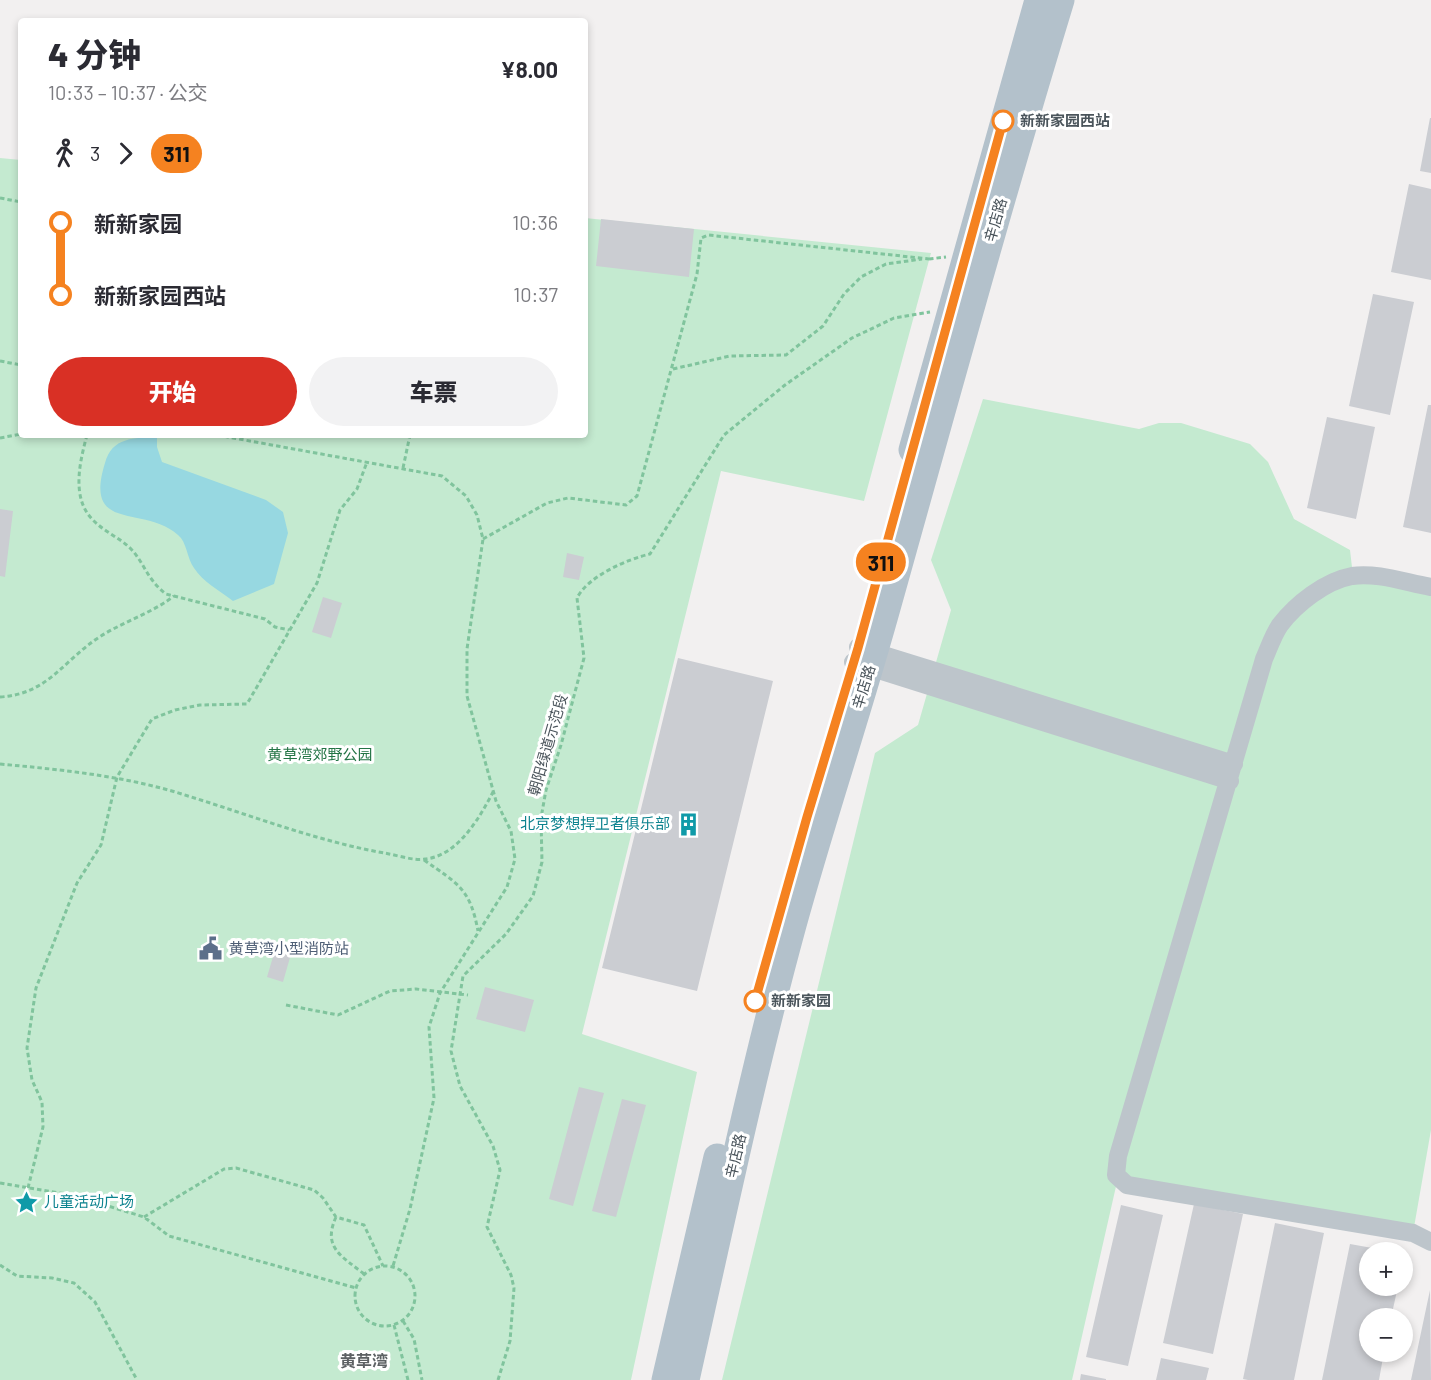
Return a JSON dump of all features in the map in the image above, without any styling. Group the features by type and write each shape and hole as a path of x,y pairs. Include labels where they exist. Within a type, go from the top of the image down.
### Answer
{"main road":[{"name":"辛店路","path":"686,1380 743,1125 792,929 827,804 951,308 1038,0"},
{"name":"辛店路","path":"666,1380 755,1001 864,658 1060,0"}],"street":[{"path":"1431,587 1353,576 1328,585 1298,605 1279,627 1264,659 1118,1156 1116,1174 1128,1185 1413,1233 1431,1242"},
{"path":"864,658 1232,773"}],"path":[{"path":"0,198 18,201"},
{"path":"483,539 547,502 568,498 626,505 637,496 697,274 701,238 708,235 929,258"},
{"path":"673,369 730,356 786,355 823,326 844,294 861,277 886,264 966,254"},
{"name":"朝阳绿道示范段","path":"498,1380 510,1341 514,1288 511,1275 487,1227 500,1170 493,1146 460,1086 451,1051 463,976 506,934 533,896 542,862 541,818 546,790 561,745 584,658 577,598 581,589 625,560 650,554 724,435 785,385 852,338 894,318 951,308"},
{"path":"0,361 18,364"},
{"path":"0,438 18,435"},
{"path":"86,438 79,475 81,501 91,518 130,548 152,584 166,594 265,619 274,627 290,630"},
{"path":"234,438 442,476 466,496 477,515 483,539 467,649 467,696 494,792 511,831 515,859 507,887 440,993 429,1028 434,1098 416,1188 393,1266"},
{"path":"403,469 409,438"},
{"path":"28,1188 43,1127 42,1102 32,1080 27,1048 36,988 77,884 101,844 117,777 152,719 175,710 200,705 247,704 317,583 340,510 357,489 367,462"},
{"path":"0,697 18,696 45,684 69,660 100,637 160,607 174,596"},
{"path":"0,765 117,777 187,795 300,833 360,848 424,860 466,891 474,907 478,932"},
{"path":"424,860 461,841 477,822 494,792"},
{"path":"286,1005 338,1015 390,991 416,989 468,995"},
{"path":"144,1217 224,1169 236,1168 314,1190 336,1217 364,1225 383,1266"},
{"path":"0,1183 72,1195 144,1217 169,1236 356,1288"},
{"path":"336,1217 330,1240 334,1250 364,1274"},
{"path":"0,1265 17,1276 52,1278 74,1283 95,1302 137,1380"},
{"path":"383,1266 393,1266 409,1277 416,1295 410,1314 403,1321 394,1325 375,1325 366,1320 356,1302 356,1288 364,1274 383,1266"},
{"path":"403,1321 414,1339 423,1380"},
{"path":"394,1325 408,1380"}],"green space":[{"name":"黄草湾郊野公园","path":"0,158 18,160 18,438 588,438 588,218 931,253 864,501 721,471 582,1034 697,1072 631,1380 0,1380"},
{"path":"983,399 1139,429 1159,423 1181,423 1250,444 1268,462 1294,519 1350,550 1353,576 1431,587 1431,1130 1413,1233 1117,1182 1072,1380 722,1380 875,753 918,725 951,610 931,560"}],"water":[{"path":"157,438 157,447 162,462 266,500 283,512 288,533 274,584 233,601 198,573 178,535 164,526 109,509 102,500 100,485 105,463 113,448 132,439"}],"building":[{"path":"1431,118 1431,173 1420,171"},
{"path":"1409,184 1431,189 1431,280 1391,272"},
{"path":"601,219 694,229 689,277 596,266"},
{"path":"1373,294 1414,302 1390,415 1349,406"},
{"path":"1428,405 1431,405 1431,533 1403,527"},
{"path":"1327,417 1375,427 1356,519 1307,508"},
{"path":"0,509 13,511 5,577 0,576"},
{"path":"567,553 584,557 579,580 563,577"},
{"path":"323,597 342,603 331,638 312,632"},
{"name":"北京梦想捍卫者俱乐部","path":"678,658 773,681 697,991 602,968"},
{"path":"275,950 291,954 283,982 267,977"},
{"path":"485,987 534,1000 525,1032 476,1019"},
{"path":"579,1087 604,1093 573,1206 549,1199"},
{"path":"622,1099 646,1105 616,1217 592,1211"},
{"path":"1194,1204 1243,1214 1213,1354 1163,1343"},
{"path":"1121,1205 1163,1215 1128,1366 1086,1357"},
{"path":"1275,1223 1324,1233 1294,1380 1248,1380 1243,1379"},
{"path":"1350,1244 1359,1246 1359,1296 1396,1296 1393,1308 1359,1308 1359,1362 1382,1362 1379,1380 1322,1380"},
{"path":"1430,1290 1431,1380 1411,1380"},
{"path":"1161,1358 1209,1368 1206,1380 1156,1380"},
{"path":"1081,1374 1106,1379 1106,1380 1080,1380"}],"bus line":[{"name":"311","path":"755,1001 775,926 858,648 1003,121"}],"place":[{"name":"新新家园西站","path":"1003,121"},
{"name":"北京梦想捍卫者俱乐部","path":"688,824"},
{"name":"黄草湾小型消防站","path":"211,949"},
{"name":"新新家园","path":"755,1001"},
{"name":"儿童活动广场","path":"26,1202"}],"district":[{"name":"黄草湾","path":"364,1361"}]}
